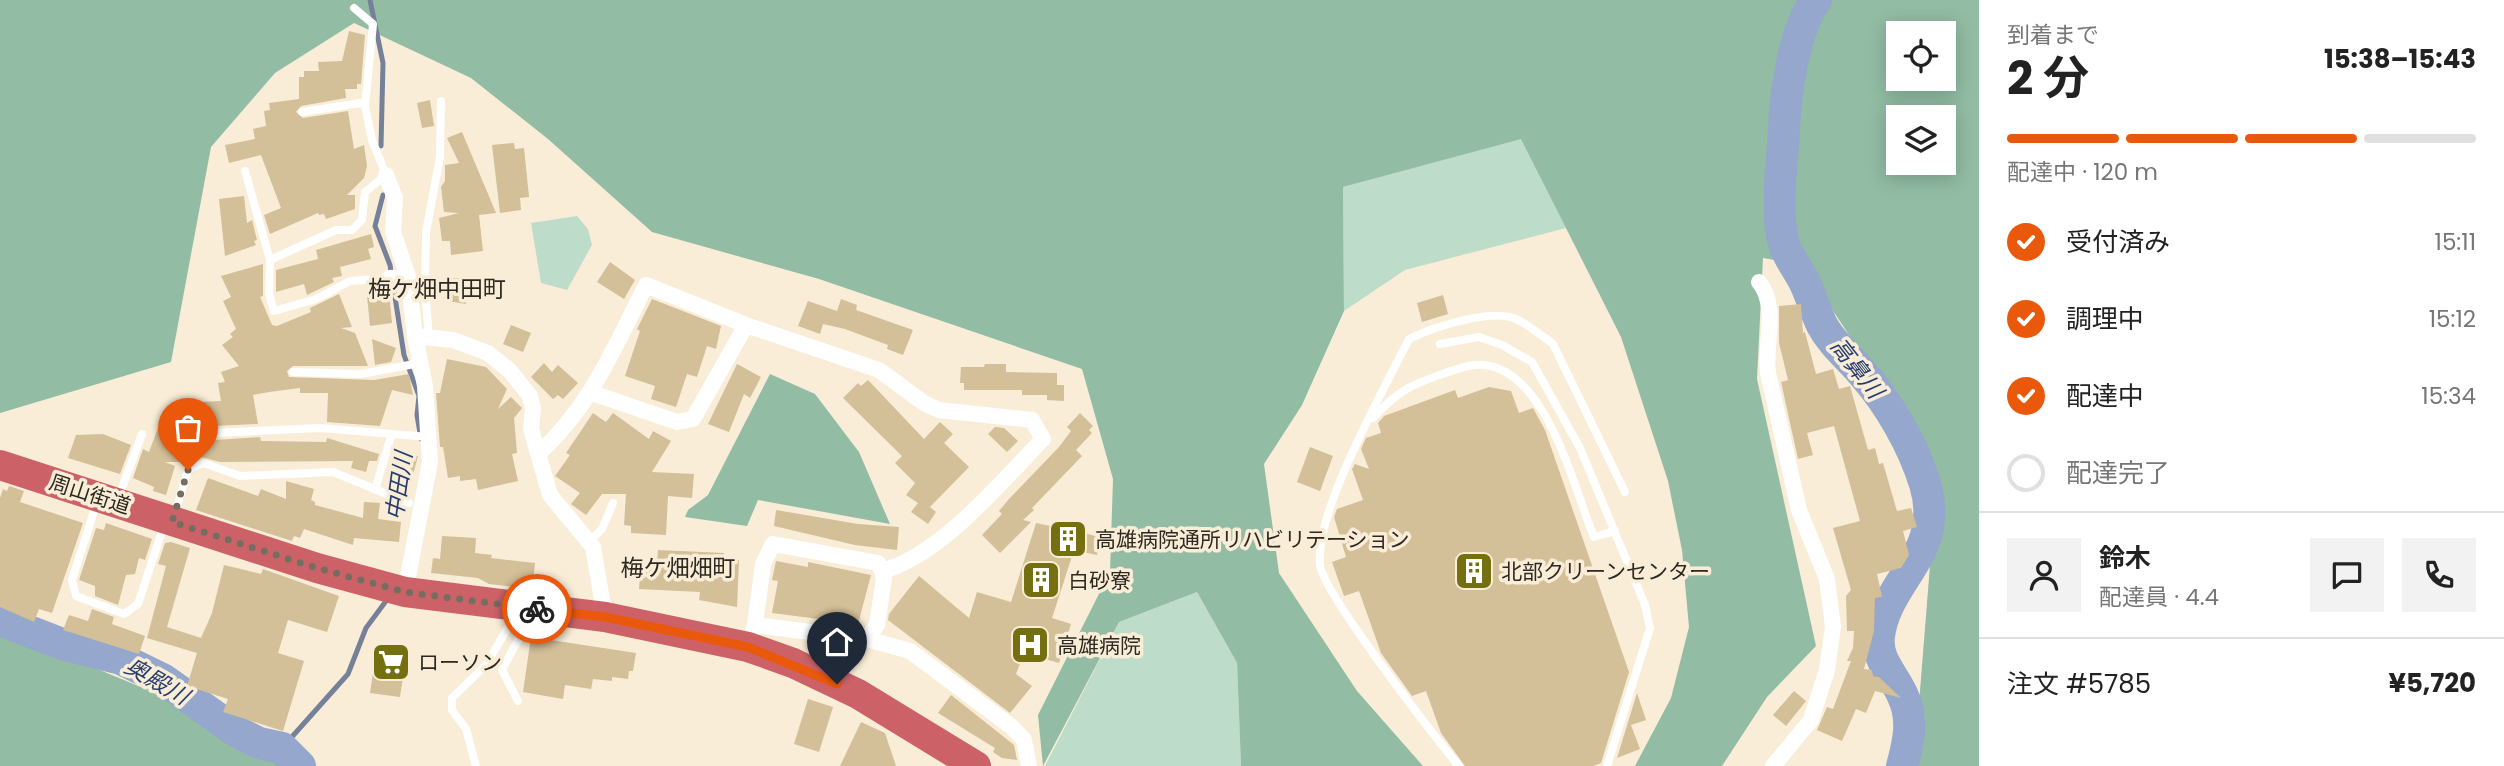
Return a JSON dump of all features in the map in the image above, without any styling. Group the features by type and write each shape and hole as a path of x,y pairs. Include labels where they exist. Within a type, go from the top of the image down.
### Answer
{"highway":[{"name":"周山街道","path":"0,465 169,521 398,590 752,636 793,663 858,694 975,766"}],"street":[{"path":"386,175 395,198 393,232 399,278 422,337 420,363 430,462 417,504 398,590"},
{"path":"1759,282 1769,302 1765,355 1768,373 1799,510 1827,579 1832,612 1827,670 1811,720 1773,766"},
{"path":"538,454 562,432 592,393 646,285 746,325 879,370 924,403 939,410 1032,420 1043,439 974,510 906,565 882,571"},
{"path":"592,393 677,422 693,419 746,325"},
{"path":"422,337 453,340 475,347 510,371 533,402 531,429 550,495 593,547 605,617"},
{"path":"867,639 877,625 884,578 878,563 773,544 763,564 752,636 867,639 910,651 1012,727 1024,740 1029,766"}],"lane":[{"path":"270,260 336,230 352,230 362,220 365,192 386,175 372,140 365,106 373,24 354,8"},
{"path":"422,337 426,232 440,158 441,101"},
{"path":"302,112 360,103 365,106"},
{"path":"245,171 270,260 269,294 274,311 316,299 350,281 399,278"},
{"path":"1459,766 1432,734 1333,593 1320,566 1326,515 1409,339 1488,315 1515,318 1553,344 1625,492"},
{"path":"1440,344 1479,337 1502,345 1532,362 1580,448 1645,605 1650,628 1607,766"},
{"path":"293,372 361,374 420,363"},
{"path":"1366,426 1391,398 1410,384 1473,365 1504,370 1531,392 1542,410 1568,467 1594,537 1615,531"},
{"path":"214,433 320,428 429,438"},
{"path":"142,434 108,499 72,580 76,596 124,614 138,604 188,470 203,463 240,476 333,472 417,504"},
{"path":"375,490 391,436"},
{"path":"589,542 602,529 613,503"},
{"path":"518,701 502,670 528,608"},
{"path":"475,766 466,729 452,710 452,698 486,665 528,608"}],"green space":[{"path":"0,0 1979,0 1979,766 1914,766 1936,490 1874,373 1803,265 1763,258 1757,379 1816,646 1767,697 1722,766 1635,766 1671,698 1689,627 1682,550 1668,481 1621,337 1521,139 1343,187 1344,311 1302,405 1264,464 1279,573 1357,691 1423,766 1241,766 1237,663 1197,592 1119,622 1043,766 1038,715 1110,572 1113,479 1082,369 819,279 652,232 548,139 471,78 354,23 275,73 211,147 171,362 0,413"},
{"path":"1521,138 1566,228 1405,270 1344,311 1343,187"},
{"path":"577,216 588,229 592,245 567,290 541,283 531,223"},
{"path":"770,374 815,394 859,452 890,524 758,500 747,526 685,517 688,510 708,495"},
{"path":"1197,592 1237,663 1241,766 1045,766 1119,622"},
{"path":"0,631 148,690 219,725 287,766 0,766"}],"building":[{"path":"349,31 365,35 361,84 357,84 357,89 345,89 346,98 301,106 296,112 303,118 348,111 354,149 364,145 367,166 364,178 347,195 355,195 355,209 326,219 324,214 318,213 270,234 264,215 281,208 261,155 229,163 225,145 255,139 253,129 266,126 264,111 270,110 269,103 299,99 299,77 304,77 304,71 319,71 318,62 342,61"},
{"path":"430,100 434,126 422,128 417,103"},
{"path":"462,132 496,213 479,215 483,251 451,255 450,241 442,241 439,218 459,213 444,212 441,187 445,181 445,165 459,163 447,138"},
{"path":"514,143 515,149 524,148 529,197 520,198 521,210 500,213 492,145"},
{"path":"244,196 247,223 252,220 256,245 225,256 219,199"},
{"path":"371,234 374,247 368,249 371,259 340,267 342,276 332,278 334,282 307,295 304,284 276,292 276,270 318,259 316,250"},
{"path":"610,262 635,280 624,299 597,282"},
{"path":"263,264 263,296 260,297 272,325 277,326 311,312 310,308 339,294 352,327 341,328 355,333 368,366 293,366 287,371 289,377 374,380 409,374 413,395 392,390 380,426 327,422 328,393 300,393 300,388 269,392 253,395 258,424 214,426 208,431 209,437 214,440 260,437 261,441 326,442 327,438 379,454 377,461 369,461 366,472 351,468 353,461 220,462 201,457 190,462 165,462 175,466 166,495 153,491 154,487 133,478 143,449 149,452 158,428 193,442 195,435 202,437 200,402 221,401 218,383 225,382 221,372 239,366 222,345 233,337 230,334 236,329 223,301 231,297 221,276"},
{"path":"445,278 466,278 466,304 448,301"},
{"path":"389,293 392,323 370,326 367,296"},
{"path":"1443,295 1448,314 1422,322 1417,303"},
{"path":"652,299 721,326 716,349 707,346 697,377 687,374 676,407 651,399 655,386 625,376 640,331 637,329"},
{"path":"841,299 857,305 856,310 913,330 903,355 887,349 888,345 845,329 823,324 820,334 798,326 808,301 837,311"},
{"path":"1801,304 1803,333 1805,332 1816,374 1833,369 1839,389 1850,386 1868,450 1875,448 1879,464 1883,463 1897,511 1911,508 1917,527 1903,531 1909,555 1901,568 1877,574 1882,597 1875,598 1874,631 1864,669 1872,670 1873,676 1879,677 1901,698 1875,691 1866,713 1856,709 1842,741 1817,730 1827,707 1833,709 1851,661 1847,661 1853,648 1854,631 1847,631 1846,596 1851,590 1833,528 1860,521 1834,426 1807,433 1813,455 1798,459 1781,382 1788,380 1779,343 1779,306"},
{"path":"511,325 531,333 523,352 503,344"},
{"path":"372,339 396,348 391,362 375,365"},
{"path":"447,359 486,367 507,389 498,409 511,397 522,408 514,418 517,453 512,454 518,481 478,490 476,479 460,481 460,476 448,478 443,447 440,447 436,393 440,393"},
{"path":"544,363 552,372 558,365 578,383 563,399 558,395 553,399 531,377"},
{"path":"737,364 761,377 750,398 744,394 729,432 708,424"},
{"path":"985,364 1006,364 1006,372 1057,373 1057,385 1064,385 1064,401 1047,400 1047,395 1022,395 1022,390 964,390 964,383 960,383 961,367 984,367"},
{"path":"868,380 924,439 940,422 953,434 944,443 969,467 930,507 936,512 928,524 911,512 918,503 906,495 915,483 895,463 902,456 843,398 858,383 861,386"},
{"name":"北部クリーンセンター","path":"1489,387 1511,391 1519,413 1533,408 1545,430 1629,672 1601,763 1593,766 1465,766 1441,733 1426,691 1412,696 1381,653 1359,591 1344,596 1332,562 1346,557 1334,517 1337,509 1363,500 1352,469 1355,464 1369,469 1361,449 1366,438 1381,433 1378,423 1384,416 1455,390 1458,398"},
{"path":"593,413 606,422 613,413 649,439 653,431 671,441 652,472 694,474 692,498 668,496 666,535 631,533 631,526 624,525 626,494 602,494 586,515 571,504 580,493 555,476 570,455 566,453"},
{"path":"1080,413 1093,426 1089,430 1092,433 1076,450 1082,456 1032,508 1034,510 1023,520 1031,522 1000,553 982,535 1002,514 999,511 1009,499 1059,447 1071,431 1067,427"},
{"path":"995,427 1004,428 1018,441 1007,452 988,434"},
{"path":"103,434 131,445 120,474 68,458 76,435"},
{"path":"1310,447 1333,456 1320,491 1297,482"},
{"path":"398,451 418,456 409,490 390,486"},
{"path":"208,478 258,496 261,489 286,499 286,481 314,489 311,500 315,505 363,518 364,502 380,503 378,519 401,522 399,542 354,538 353,545 304,529 300,538 294,536 292,541 196,510"},
{"path":"9,486 24,491 20,502 83,523 52,613 39,609 34,622 0,607 0,498 3,489 7,491"},
{"path":"776,510 858,524 899,527 897,550 855,545 774,526"},
{"path":"106,523 152,539 145,560 139,558 135,574 126,575 118,605 95,596 95,586 79,580 96,528 104,530"},
{"name":"高雄病院","path":"1036,523 1101,537 1097,555 1074,550 1052,618 1071,624 1059,663 1024,653 1016,674 1032,686 1010,713 888,620 889,614 919,576 969,618 977,592 1011,602"},
{"path":"442,536 476,538 475,553 492,555 491,558 535,563 532,589 489,584 478,578 431,573 433,558 440,559"},
{"path":"171,542 190,548 167,627 201,638 212,613 224,565 261,574 263,569 339,596 327,632 288,620 278,653 304,661 283,731 223,712 228,699 187,686 197,653 147,638 166,566 158,564 165,543"},
{"path":"658,550 724,553 724,559 739,560 737,607 699,600 700,592 639,589 641,564 657,564"},
{"path":"776,561 808,567 808,562 871,575 858,624 772,613 778,581 772,580"},
{"path":"92,609 114,617 112,624 145,636 139,654 63,630 69,615 88,621"},
{"path":"531,637 636,653 633,671 629,671 628,679 593,679 591,689 565,685 563,699 523,692"},
{"path":"377,646 407,650 400,697 370,693"},
{"path":"1794,691 1806,701 1786,726 1773,715"},
{"path":"1637,693 1646,720 1631,725 1640,749 1617,758"},
{"path":"951,695 1014,745 1017,760 1002,758 993,752 995,748 938,713"},
{"path":"808,699 833,707 819,752 794,744"},
{"path":"861,722 885,733 896,766 840,766"}],"waterway":[{"name":"中田川","path":"370,0 383,63 381,146"},
{"name":"高鼻川","path":"1816,0 1802,27 1789,79 1780,186 1781,230 1786,249 1804,281 1822,325 1891,412 1907,440 1925,484 1929,508 1928,529 1922,548 1892,598 1879,636 1883,660 1902,694 1908,712 1908,739 1902,766"},
{"name":"中田川","path":"383,195 375,226 390,265 404,355 419,396 417,415 421,439"},
{"name":"中田川","path":"282,748 348,674 366,628 389,597"},
{"name":"奥殿川","path":"0,620 62,644 121,659 164,680 237,732 259,743 282,748 300,766"}],"way so far":[{"path":"188,470 172,522 317,568 405,592 537,609"}],"place":[{"name":"高雄病院通所リハビリテーション","path":"1068,539"},
{"name":"北部クリーンセンター","path":"1474,571"},
{"name":"白砂寮","path":"1041,580"},
{"name":"高雄病院","path":"1030,645"},
{"name":"ローソン","path":"391,662"}],"district":[{"name":"梅ケ畑中田町","path":"437,289"},
{"name":"梅ケ畑畑町","path":"678,568"}],"route":[{"path":"537,609 605,617 748,647 793,663 837,684"}]}
